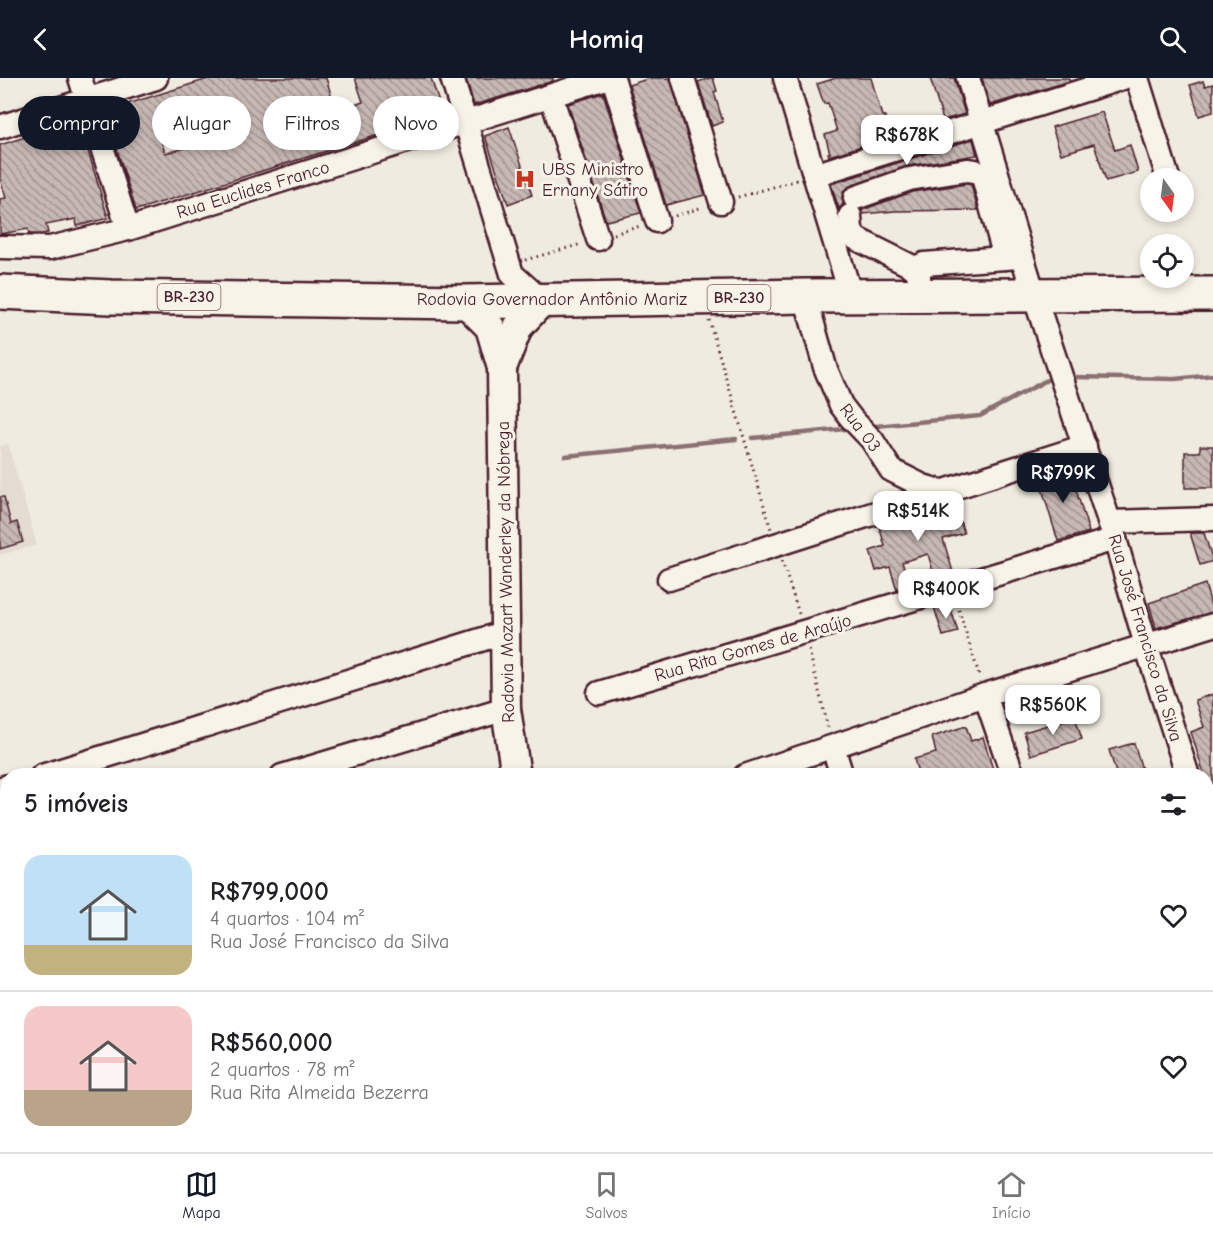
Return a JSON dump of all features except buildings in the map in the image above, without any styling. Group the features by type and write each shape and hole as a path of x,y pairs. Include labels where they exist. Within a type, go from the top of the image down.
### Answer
{"highway":[{"name":"Rodovia Governador Antônio Mariz","path":"0,291 111,297 465,302 852,296 918,282 1034,295 1213,294"}],"main road":[{"name":"Rodovia Mozart Wanderley da Nóbrega","path":"515,768 506,709 502,368 504,323 542,301"},
{"path":"465,302 504,323"}],"street":[{"path":"81,78 87,96"},
{"path":"100,96 156,78"},
{"path":"452,78 512,274 542,301"},
{"name":"Rua Euclides Franco","path":"0,247 50,248 128,229 606,78"},
{"path":"613,78 657,221"},
{"path":"683,78 721,202"},
{"path":"785,78 852,296"},
{"path":"968,78 982,123 1014,257"},
{"path":"814,175 1123,78"},
{"path":"1137,78 1165,168"},
{"path":"550,96 598,239"},
{"path":"0,128 18,122"},
{"path":"104,150 128,229"},
{"path":"967,170 975,171 983,177 992,210 1014,257 924,264 918,282 855,238 851,230 852,207 909,179 967,170"},
{"name":"Rua José Francisco da Silva","path":"1014,257 1034,295 1085,446 1185,768"},
{"path":"465,302 512,274"},
{"name":"Rua 03","path":"805,296 825,367 841,405 872,440 891,470 923,486 943,492"},
{"path":"669,579 1085,446"},
{"name":"Rua Rita Gomes de Araújo","path":"599,693 952,588 1112,530 1213,519"},
{"path":"769,768 985,695 1213,625"},
{"path":"68,768 506,632"},
{"path":"985,695 1010,768"},
{"path":"309,768 506,709"},
{"path":"833,747 840,768"}],"path":[{"path":"703,298 776,545"},
{"path":"952,588 985,695"}],"shaded area":[{"path":"8,444 37,545 0,555 0,446"}],"waterway":[{"path":"1073,377 1175,379 1213,375"},
{"path":"876,426 980,416 1047,380"},
{"path":"752,438 845,429"},
{"path":"565,456 736,439"}],"place":[{"name":"UBS Ministro Ernany Sátiro","path":"525,179"}]}
